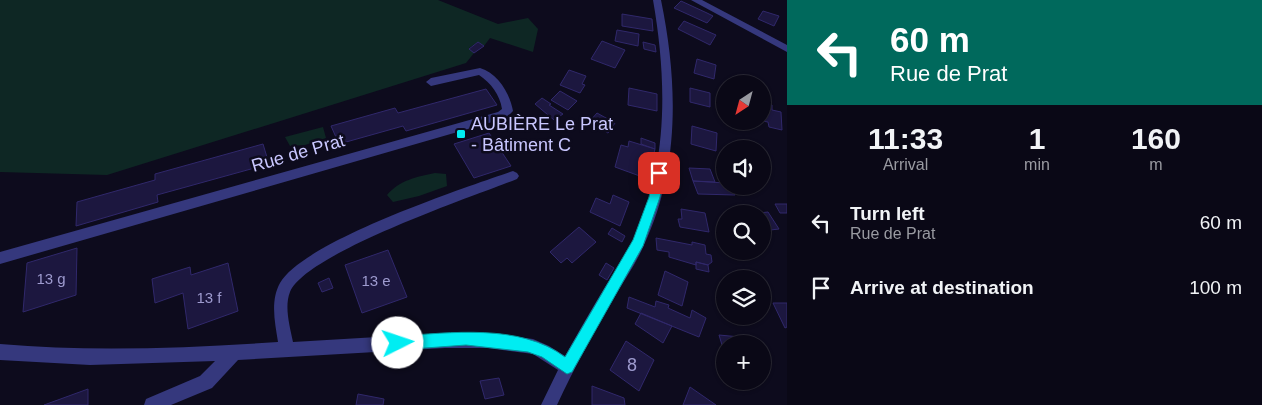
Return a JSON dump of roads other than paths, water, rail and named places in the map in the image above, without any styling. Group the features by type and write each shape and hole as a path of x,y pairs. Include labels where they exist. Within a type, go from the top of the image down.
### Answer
{"street":[{"path":"549,405 567,367 639,242 655,197 666,139 668,74 664,30 657,0"},
{"path":"695,0 787,49"},
{"name":"Rue de Prat","path":"0,258 441,133 502,115 508,110 508,103 486,74 480,71 431,82"},
{"path":"287,349 281,303 286,287 299,270 329,251 406,217 513,176"},
{"path":"0,352 44,357 148,357 466,339 528,345 547,352 567,367"},
{"path":"152,405 206,382 234,353"}],"place":[{"name":"AUBIÈRE Le Prat - Bâtiment C","path":"461,134"}]}
